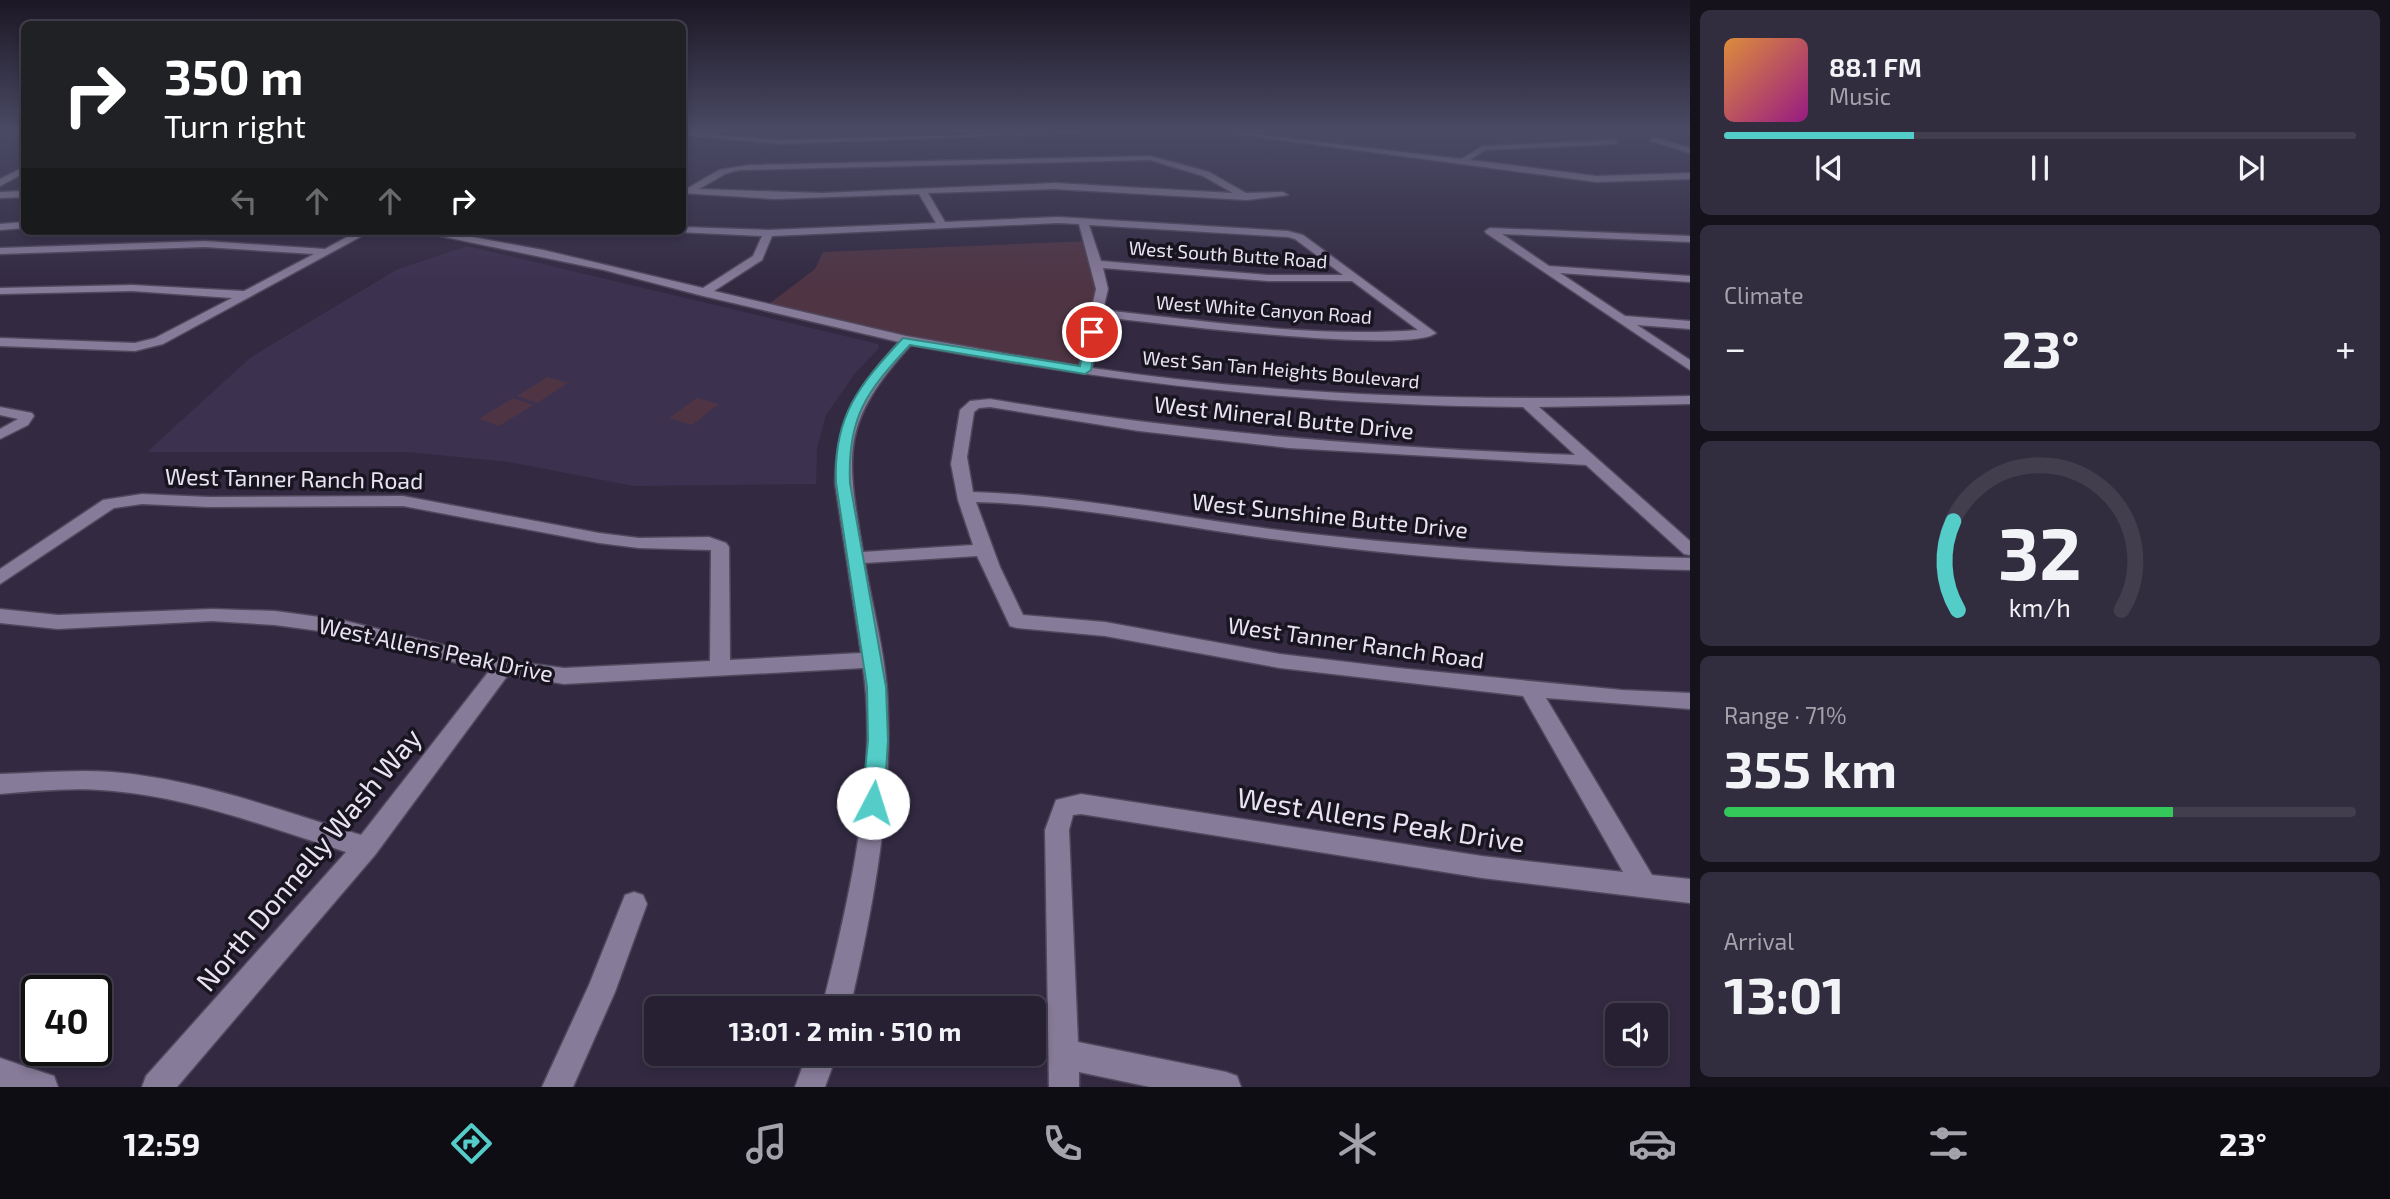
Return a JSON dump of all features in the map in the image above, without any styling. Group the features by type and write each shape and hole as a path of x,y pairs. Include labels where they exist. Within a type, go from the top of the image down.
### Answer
{"street":[{"path":"1222,183 1247,197"},
{"path":"686,190 782,196 1057,186 1247,197 1283,195"},
{"path":"922,191 942,225"},
{"path":"0,195 21,194"},
{"path":"1083,221 1102,289 1085,370"},
{"path":"686,230 768,233 1083,221 1288,234 1299,237 1357,278"},
{"path":"0,228 21,225"},
{"path":"1690,239 1490,231 1690,366"},
{"path":"703,293 758,258 768,233"},
{"path":"0,342 145,345 159,341 358,235"},
{"name":"West San Tan Heights Boulevard","path":"447,235 907,341 1085,370 1269,391 1445,402 1690,400"},
{"path":"466,238 472,235"},
{"path":"0,251 205,244 326,252"},
{"name":"West South Butte Road","path":"1097,264 1268,278 1357,278"},
{"path":"1544,269 1690,279"},
{"name":"West White Canyon Road","path":"1096,313 1287,333 1389,336 1430,333 1357,278"},
{"path":"0,291 132,288 246,295"},
{"path":"1620,320 1690,325"},
{"path":"839,996 858,920 871,824 878,740 872,660 843,483 842,453 856,403 870,381 907,341"},
{"name":"West Mineral Butte Drive","path":"966,497 959,463 967,410 975,404 990,403 1277,444 1470,456 1590,460"},
{"path":"1527,403 1690,550"},
{"path":"0,411 27,416 23,422 0,435"},
{"path":"855,558 986,550 966,497"},
{"name":"West Sunshine Butte Drive","path":"966,497 1041,501 1292,537 1391,547 1588,562 1690,564"},
{"name":"West Tanner Ranch Road","path":"0,578 109,504 126,499 209,502 402,501 455,508 599,538 639,543 709,542 720,548 720,670"},
{"name":"West Tanner Ranch Road","path":"986,550 1017,621 1117,631 1280,660 1398,676 1530,690 1690,701"},
{"name":"West Allens Peak Drive","path":"0,616 58,622 212,615 275,618 342,627 503,667 564,676 720,670 872,660"},
{"name":"North Donnelly Wash Way","path":"157,1087 366,846 503,667"},
{"path":"1530,690 1645,887"},
{"path":"0,784 81,780 128,783 181,793 366,846"},
{"name":"West Allens Peak Drive","path":"1066,1055 1057,830 1064,807 1082,804 1482,867 1690,891"},
{"path":"558,1087 601,992 634,904"},
{"path":"1064,1087 1066,1055 1226,1087"},
{"path":"810,1087 818,1066"},
{"path":"0,1073 43,1087"}],"shaded area":[{"path":"1090,241 1101,279 1085,370 995,356 765,307 815,269 823,252"},
{"path":"467,246 878,344 879,348 856,372 826,415 817,448 816,484 634,486 509,462 408,452 147,452 250,358 396,270"},
{"path":"548,377 568,383 537,403 517,396"},
{"path":"513,398 533,405 499,426 479,419"},
{"path":"697,398 719,404 692,425 669,418"}],"route":[{"path":"873,803 878,740 876,687 843,483 842,453 856,403 870,381 907,341 1085,370 1092,332"}]}
